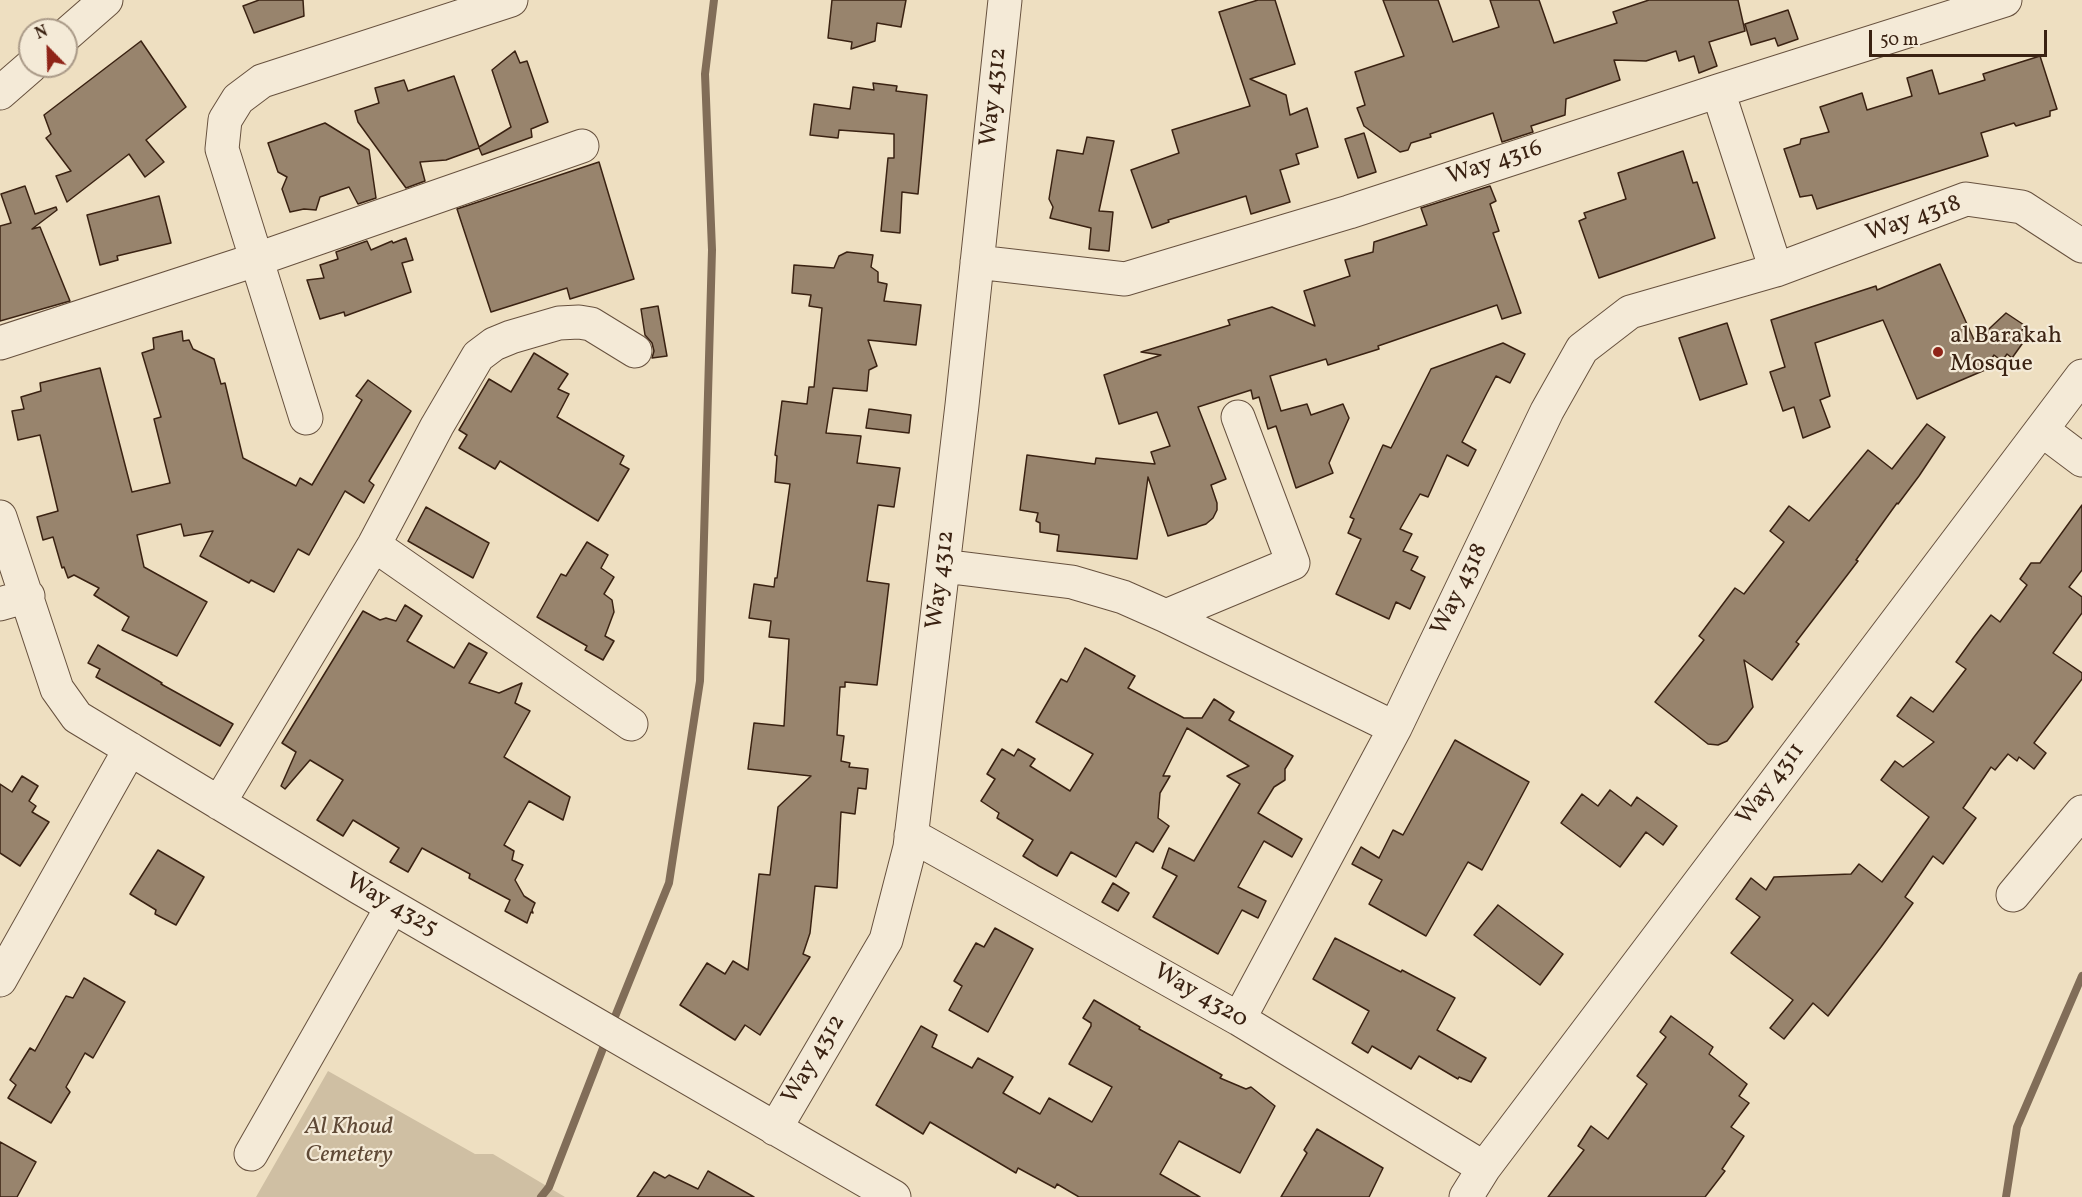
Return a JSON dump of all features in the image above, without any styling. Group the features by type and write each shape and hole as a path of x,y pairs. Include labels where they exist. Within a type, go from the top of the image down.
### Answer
{"street":[{"path":"78,25 106,0"},
{"path":"306,418 222,149 225,120 238,99 262,81 511,0"},
{"name":"Way 4312","path":"775,1129 886,940 910,847 1005,0"},
{"name":"Way 4316","path":"977,262 1125,279 1349,212 1718,91 2006,0"},
{"path":"0,93 18,77"},
{"path":"1718,91 1776,270"},
{"path":"0,343 255,260 582,147"},
{"name":"Way 4318","path":"1239,1019 1395,728 1547,411 1582,349 1630,312 1776,270 1966,200 2022,207 2082,246"},
{"path":"219,803 374,545 437,426 478,356 494,344 511,337 560,323 579,322 591,324 635,351"},
{"name":"Way 4311","path":"1466,1197 1484,1168 2082,376"},
{"path":"1166,616 1293,564 1238,417"},
{"path":"2042,430 2082,460"},
{"name":"Way 4325","path":"0,517 14,600 57,689 77,717 392,907 894,1197"},
{"path":"374,545 631,724"},
{"path":"943,566 1072,582 1123,597 1395,728"},
{"path":"0,980 130,749"},
{"path":"2013,895 2082,812"},
{"name":"Way 4320","path":"911,835 1239,1019 1484,1168"},
{"path":"251,1154 392,907"}],"green space":[{"name":"Al Khoud Cemetery","path":"328,1071 475,1154 493,1154 565,1197 256,1197"}],"building":[{"path":"259,0 303,0 304,16 254,33 243,6"},
{"path":"832,0 906,0 901,27 877,23 875,41 851,49 852,42 828,38"},
{"path":"1258,0 1275,0 1295,64 1250,79 1286,95 1290,115 1307,108 1318,147 1296,154 1299,164 1280,170 1290,202 1251,214 1246,196 1168,220 1169,222 1152,228 1131,170 1179,153 1172,130 1250,106 1219,12"},
{"path":"1383,0 1438,0 1453,42 1499,27 1490,0 1539,0 1554,43 1617,23 1613,12 1649,0 1738,0 1745,31 1709,42 1717,66 1699,73 1694,56 1679,61 1676,51 1646,61 1614,60 1620,80 1566,99 1565,115 1531,126 1533,132 1502,142 1493,113 1430,134 1431,137 1411,143 1408,150 1400,152 1364,126 1357,108 1365,105 1355,72 1404,56"},
{"path":"1788,10 1798,39 1778,46 1775,38 1751,45 1745,24"},
{"path":"141,41 186,107 146,140 164,162 145,177 129,154 67,202 56,176 71,171 46,138 51,134 44,115"},
{"path":"515,51 520,63 527,61 548,122 531,129 532,137 482,155 479,148 446,160 420,162 425,181 406,188 358,122 355,111 379,103 375,88 404,80 408,91 454,76 479,147 511,127 492,70"},
{"path":"2040,56 2057,109 2050,111 2050,116 2016,126 2014,123 1981,133 1988,156 1817,209 1812,195 1800,197 1784,149 1800,144 1801,139 1829,132 1820,107 1862,93 1867,110 1912,96 1907,78 1932,70 1939,94 1985,80 1983,74"},
{"path":"873,83 897,86 896,91 927,95 918,194 902,192 900,233 881,231 888,158 894,158 894,134 839,130 838,138 810,135 814,104 850,109 853,87 874,90"},
{"path":"325,123 369,150 376,198 358,204 349,187 320,197 316,210 304,209 290,212 282,189 287,177 278,172 268,143"},
{"path":"1364,133 1376,172 1358,178 1345,139"},
{"path":"1087,137 1114,141 1099,211 1113,212 1109,251 1089,249 1091,228 1050,218 1053,207 1049,199 1057,150 1083,154"},
{"path":"1683,151 1693,183 1697,182 1715,238 1599,278 1579,221 1586,218 1584,213 1626,199 1618,173"},
{"path":"599,162 634,279 570,299 567,288 491,312 457,209"},
{"path":"25,186 35,214 56,207 57,210 32,229 40,227 70,301 0,321 0,226 11,223 1,194"},
{"path":"1490,186 1496,201 1490,204 1499,231 1493,233 1521,313 1502,319 1497,305 1378,346 1379,349 1328,365 1326,359 1270,376 1281,411 1307,404 1311,415 1343,404 1349,418 1329,463 1333,473 1296,488 1276,426 1268,429 1259,397 1253,399 1251,390 1198,407 1226,479 1211,485 1217,510 1206,524 1168,536 1148,477 1137,559 1057,551 1059,535 1040,532 1040,523 1036,521 1038,513 1020,510 1027,455 1095,464 1096,458 1155,464 1151,452 1170,446 1157,412 1119,424 1104,375 1161,355 1141,352 1230,325 1228,320 1272,307 1315,326 1304,291 1350,276 1345,260 1373,252 1374,242 1427,225 1421,208"},
{"path":"159,196 171,243 117,256 118,260 100,265 87,215"},
{"path":"406,238 413,260 402,263 411,292 345,316 344,312 320,319 307,280 324,278 320,265 338,259 336,252 367,241 371,250"},
{"path":"847,252 873,255 871,267 878,272 878,282 887,284 884,301 921,305 916,345 868,340 877,366 869,370 867,391 833,388 826,433 861,436 857,463 900,468 894,507 878,505 867,581 889,584 877,685 845,682 845,687 840,687 837,735 844,736 841,761 850,763 849,767 868,769 866,789 858,788 855,814 841,812 837,888 815,886 810,933 803,954 810,957 760,1035 745,1025 735,1040 680,1005 707,963 725,974 733,961 748,970 759,874 770,875 778,807 811,776 748,769 754,723 784,726 789,639 769,637 771,621 749,618 754,584 774,587 775,578 777,578 790,484 775,482 777,456 775,455 782,401 807,404 809,387 814,387 822,308 809,306 811,295 792,293 794,265 834,268 839,256"},
{"path":"1940,264 1975,342 2006,313 2024,325 2021,333 2027,337 2012,358 2007,354 2002,361 1994,355 1985,370 1917,399 1883,320 1815,343 1830,396 1820,400 1830,427 1803,438 1794,407 1783,411 1770,372 1785,367 1771,320 1876,286 1877,290"},
{"path":"658,306 667,356 652,358 654,351 652,343 645,335 641,309"},
{"path":"1727,323 1747,384 1700,400 1679,338"},
{"path":"182,331 183,341 189,340 193,349 214,359 221,384 225,383 243,458 296,486 300,478 312,485 362,400 356,396 368,380 411,411 369,481 374,485 364,503 345,491 309,555 298,549 274,592 251,580 249,583 200,556 213,531 184,536 181,524 137,535 144,567 207,602 177,656 122,630 129,617 94,595 99,588 74,575 68,578 64,567 62,568 53,537 43,540 37,517 58,511 40,435 18,440 12,411 24,409 21,397 41,391 40,383 100,368 132,492 170,483 154,419 161,417 142,353 154,349 153,338"},
{"path":"1503,343 1525,354 1510,383 1496,376 1462,442 1476,450 1468,466 1447,455 1428,497 1420,494 1400,529 1412,534 1403,551 1418,557 1411,570 1425,577 1410,609 1396,602 1389,619 1336,594 1361,539 1348,533 1354,519 1350,517 1383,445 1391,448 1431,369"},
{"path":"534,353 568,374 558,389 569,394 557,417 624,456 620,464 629,469 598,521 500,461 495,469 459,448 467,435 459,430 489,379 511,392"},
{"path":"869,409 911,415 909,433 866,428"},
{"path":"1927,424 1945,437 1856,560 1858,561 1796,642 1799,644 1772,680 1744,660 1753,707 1727,741 1718,745 1708,744 1655,702 1704,640 1699,636 1735,588 1744,594 1784,542 1770,531 1789,506 1809,521 1868,450 1892,469"},
{"path":"2082,505 2082,570 2069,587 2082,597 2082,613 2053,653 2082,673 2082,679 2034,743 2046,753 2034,769 2019,757 2017,761 2008,754 1995,770 1991,767 1963,808 1976,818 1943,864 1933,856 1905,897 1913,903 1881,947 1828,1016 1813,1003 1784,1039 1770,1028 1793,1000 1731,953 1760,917 1736,899 1751,878 1766,890 1774,877 1851,874 1859,864 1882,882 1929,817 1881,780 1895,761 1903,767 1934,742 1897,716 1911,697 1933,712 1966,669 1956,662 1991,615 2000,622 2027,585 2020,579 2031,563 2040,563"},
{"path":"426,507 489,543 473,578 408,541"},
{"path":"587,542 608,555 601,568 614,577 604,594 612,600 614,612 605,636 614,641 603,660 585,650 587,646 537,617 561,574 566,576"},
{"path":"405,605 422,616 407,641 454,668 469,643 487,653 469,683 499,693 522,683 515,703 530,711 504,757 570,797 563,820 529,801 504,845 514,851 512,860 523,865 515,880 524,896 535,903 533,913 531,912 527,923 505,911 510,900 469,878 470,874 422,848 408,872 390,862 399,848 353,820 343,836 317,820 343,780 310,760 285,789 281,786 296,752 282,743 363,611 380,620 386,618 396,621"},
{"path":"98,645 161,684 233,724 220,746 96,677 100,669 88,663"},
{"path":"1085,648 1135,676 1128,688 1184,718 1202,718 1214,699 1234,712 1229,720 1293,756 1285,769 1285,780 1274,787 1258,813 1302,839 1292,857 1264,841 1238,887 1266,901 1258,918 1242,910 1218,954 1153,917 1177,876 1162,868 1169,848 1194,861 1240,784 1227,776 1249,766 1187,728 1163,776 1170,776 1160,793 1158,818 1169,826 1153,852 1136,842 1116,877 1071,852 1057,876 1039,866 1023,856 1033,840 997,818 999,813 981,801 995,779 987,774 1002,749 1014,756 1018,749 1035,759 1030,766 1070,791 1093,754 1036,722 1061,679 1067,682"},
{"path":"1455,740 1529,782 1482,870 1468,862 1426,936 1369,904 1382,880 1352,864 1361,847 1379,858 1393,830 1403,835"},
{"path":"22,776 38,786 29,801 36,806 32,812 49,822 20,866 0,853 0,784 12,792"},
{"path":"1610,790 1631,806 1637,797 1677,826 1663,845 1646,832 1620,867 1561,823 1582,794 1598,806"},
{"path":"158,850 204,877 176,925 155,914 156,910 130,894"},
{"path":"1113,883 1129,893 1118,911 1102,902"},
{"path":"1498,905 1563,954 1540,985 1474,935"},
{"path":"995,928 1033,949 988,1032 949,1010 962,986 954,981 976,943 984,947"},
{"path":"1335,938 1455,998 1437,1030 1486,1058 1471,1082 1459,1077 1458,1079 1419,1056 1411,1069 1372,1046 1368,1053 1352,1043 1369,1011 1313,979"},
{"path":"84,978 125,1002 93,1058 85,1053 66,1087 70,1092 51,1123 8,1098 16,1085 10,1080 30,1048 35,1051 66,996 73,998"},
{"path":"1094,1000 1140,1027 1139,1029 1222,1075 1220,1078 1246,1089 1251,1087 1275,1106 1240,1173 1179,1141 1160,1174 1200,1197 1079,1197 1057,1184 1055,1188 1018,1168 1016,1173 930,1122 923,1134 876,1105 921,1026 937,1035 932,1047 972,1068 978,1058 1013,1077 1003,1093 1040,1114 1049,1098 1092,1122 1112,1087 1069,1064 1091,1026 1091,1023 1083,1018"},
{"path":"1671,1016 1713,1047 1709,1054 1747,1084 1739,1096 1749,1103 1731,1127 1744,1136 1722,1169 1725,1171 1705,1197 1548,1197 1584,1150 1578,1146 1591,1126 1608,1139 1647,1084 1637,1076 1666,1037 1660,1032"},
{"path":"1317,1129 1383,1168 1369,1197 1281,1197 1307,1153 1304,1150"},
{"path":"0,1142 36,1162 17,1197 0,1197"},
{"path":"708,1171 754,1197 637,1197 654,1172 665,1178 669,1175 698,1189"}],"waterway":[{"path":"612,1024 669,883 700,681 712,250 705,74 714,0"},
{"path":"2006,1197 2017,1127 2082,976"},
{"path":"541,1197 549,1187 607,1038"}],"place":[{"name":"al Barakah Mosque","path":"1938,352"}]}
